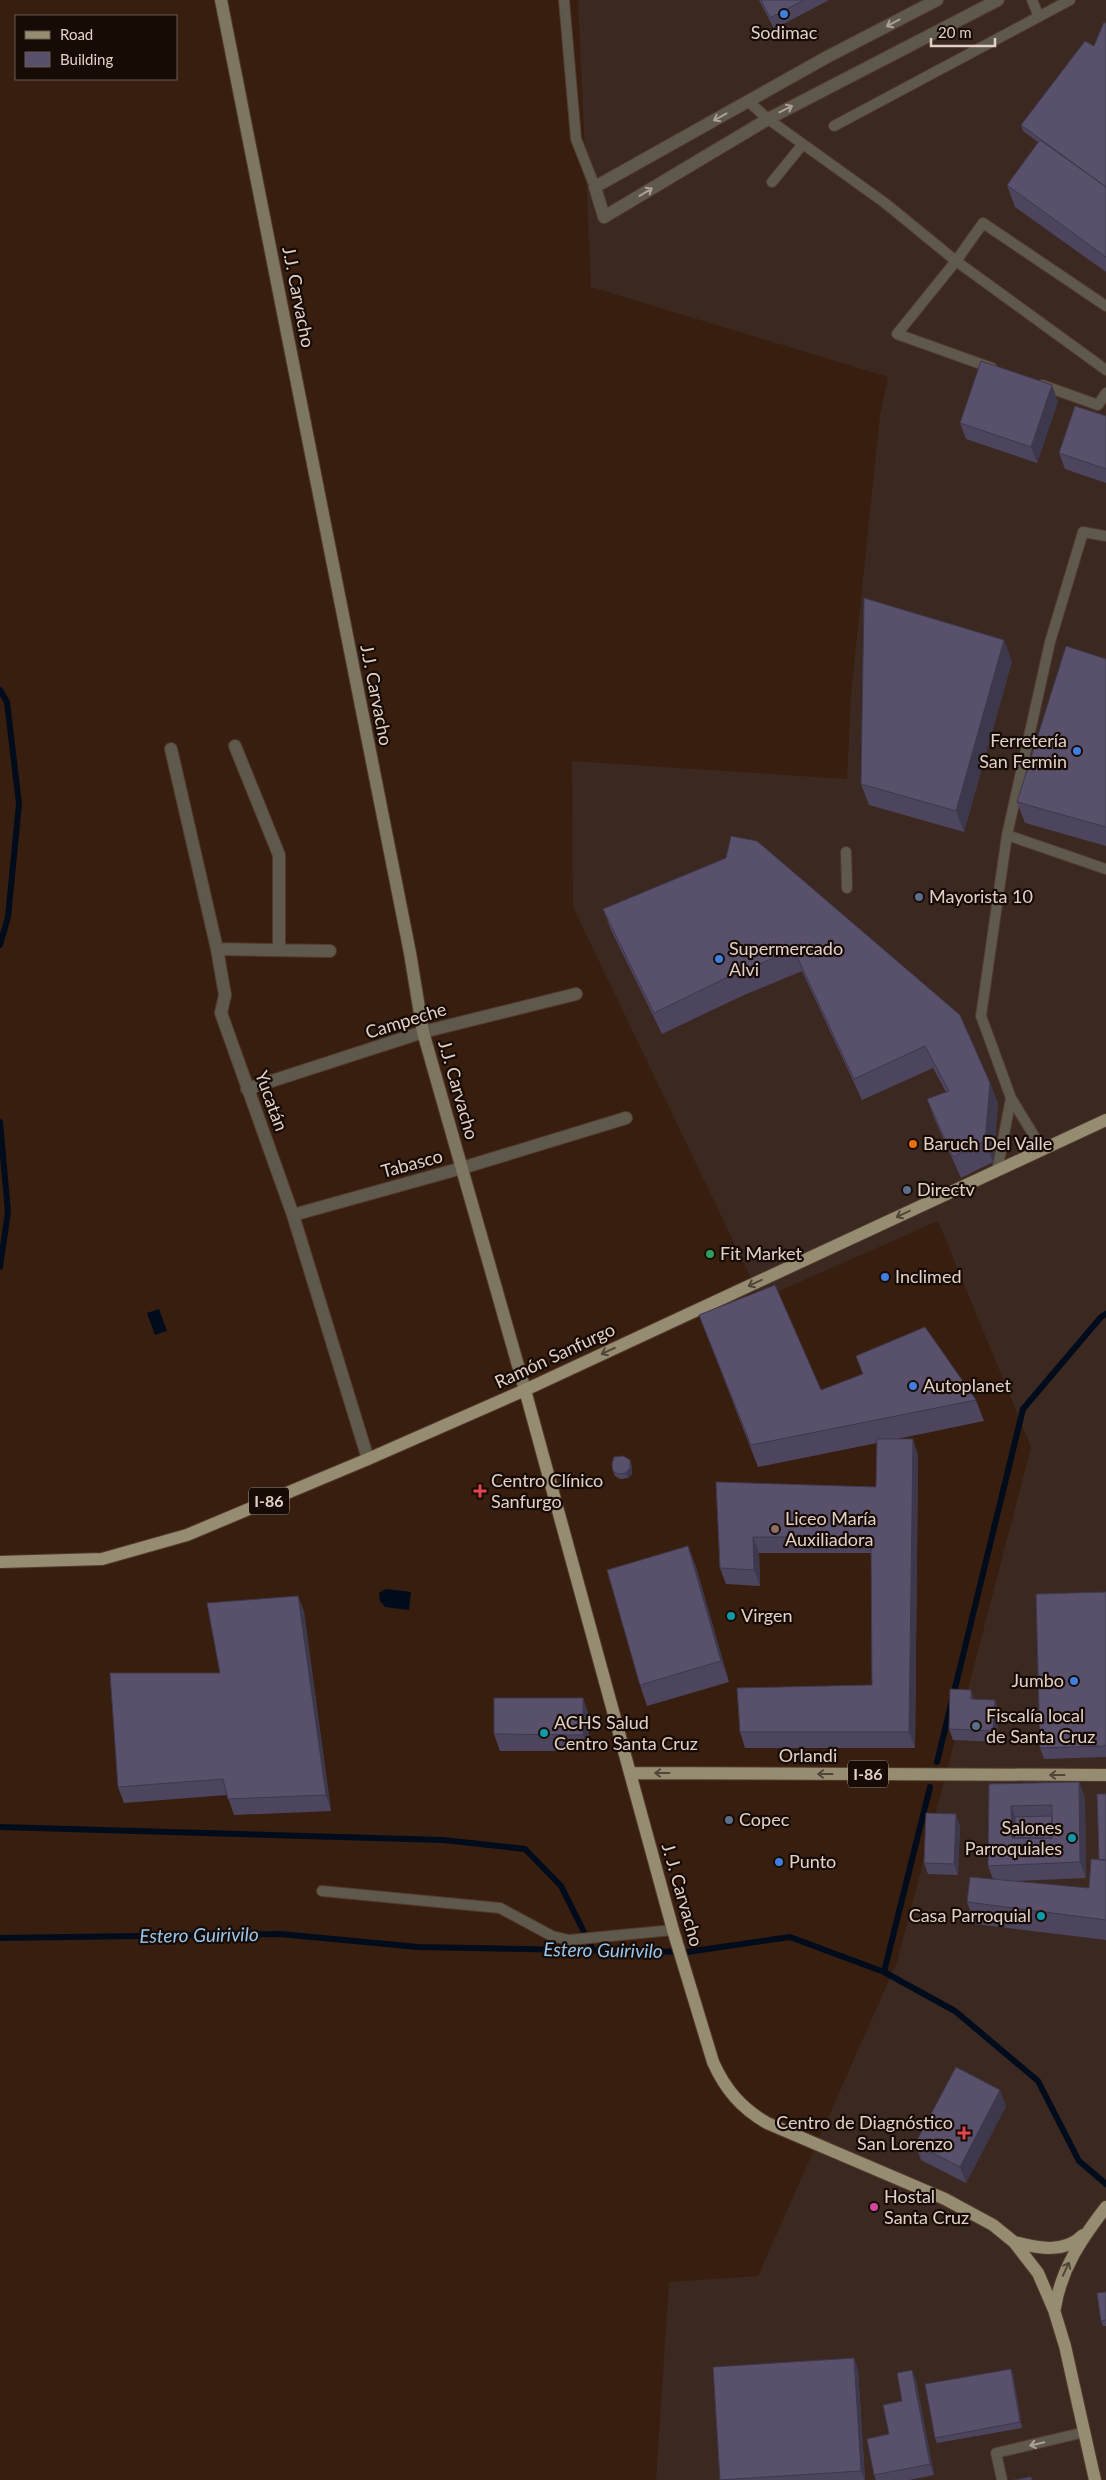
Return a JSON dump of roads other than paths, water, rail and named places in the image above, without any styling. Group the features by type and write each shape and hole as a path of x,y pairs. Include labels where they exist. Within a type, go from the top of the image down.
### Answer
{"main road":[{"name":"J.J. Carvacho","path":"221,0 410,953 423,1032 525,1390"},
{"name":"Ramón Sanfurgo","path":"0,1562 102,1559 187,1535 368,1459 525,1390 1106,1120"},
{"name":"J. J. Carvacho","path":"525,1390 674,1935 696,2010 720,2079 730,2094 754,2116 945,2199 993,2225 1014,2242"},
{"name":"Orlandi","path":"630,1773 1106,1775"},
{"path":"1014,2242 1037,2248 1060,2247 1078,2241 1106,2207"},
{"path":"1054,2310 1060,2284 1087,2232"},
{"path":"1014,2242 1038,2273 1054,2310 1065,2346 1095,2480"}],"street":[{"path":"937,0 748,101 595,187 604,217 768,119 998,0"},
{"path":"235,746 279,855 279,948"},
{"name":"Yucatán","path":"172,749 225,995 221,1013 293,1215 368,1459"},
{"path":"216,949 279,948 330,951"},
{"name":"Campeche","path":"247,1089 423,1032 576,994"},
{"name":"Tabasco","path":"293,1215 462,1168 626,1118"}],"lane":[{"path":"564,0 576,140 595,187"},
{"path":"1032,0 1039,17"},
{"path":"834,126 1070,0"},
{"path":"748,101 768,119 885,203 956,261 1106,370"},
{"path":"772,182 803,144"},
{"path":"1007,373 897,334 956,261 982,223 1106,306"},
{"path":"1034,383 1098,405 1106,393"},
{"path":"1042,1149 1011,1098 981,1016 1007,835 1050,642 1083,532 1106,536"},
{"path":"1007,835 1106,869"},
{"path":"846,852 846,888"},
{"path":"997,1171 1011,1098"},
{"path":"322,1891 500,1908 552,1936 569,1940 674,1935"},
{"path":"1002,2480 996,2453 1085,2432"}],"water":[{"path":"159,1309 167,1331 155,1335 147,1313"},
{"path":"386,1589 411,1592 409,1610 385,1607 380,1601 379,1593"}],"waterway":[{"path":"0,690 7,702 19,804 8,917 0,945"},
{"path":"0,1122 8,1212 0,1267"},
{"path":"937,1762 1023,1409 1101,1317 1106,1314"},
{"path":"884,1972 930,1787"},
{"path":"0,1827 443,1840 525,1849 561,1886 593,1950"},
{"name":"Estero Guirivilo","path":"0,1938 280,1934 418,1947 687,1952 790,1937 884,1972 955,2011 1038,2081 1079,2161 1106,2184"}],"place":[{"name":"Sodimac","path":"784,14"},
{"name":"Ferretería San Fermin","path":"1077,751"},
{"name":"Mayorista 10","path":"919,897"},
{"name":"Supermercado Alvi","path":"719,959"},
{"name":"Baruch Del Valle","path":"913,1144"},
{"name":"Directv","path":"907,1190"},
{"name":"Fit Market","path":"710,1254"},
{"name":"Inclimed","path":"885,1277"},
{"name":"Autoplanet","path":"913,1386"},
{"name":"Centro Clínico Sanfurgo","path":"480,1491"},
{"name":"Liceo María Auxiliadora","path":"775,1529"},
{"name":"Virgen","path":"731,1616"},
{"name":"Jumbo","path":"1074,1681"},
{"name":"Fiscalía local de Santa Cruz","path":"976,1726"},
{"name":"ACHS Salud Centro Santa Cruz","path":"544,1733"},
{"name":"Copec","path":"729,1820"},
{"name":"Salones Parroquiales","path":"1072,1838"},
{"name":"Punto","path":"779,1862"},
{"name":"Casa Parroquial","path":"1041,1916"},
{"name":"Centro de Diagnóstico San Lorenzo","path":"964,2133"},
{"name":"Hostal Santa Cruz","path":"874,2207"}]}
